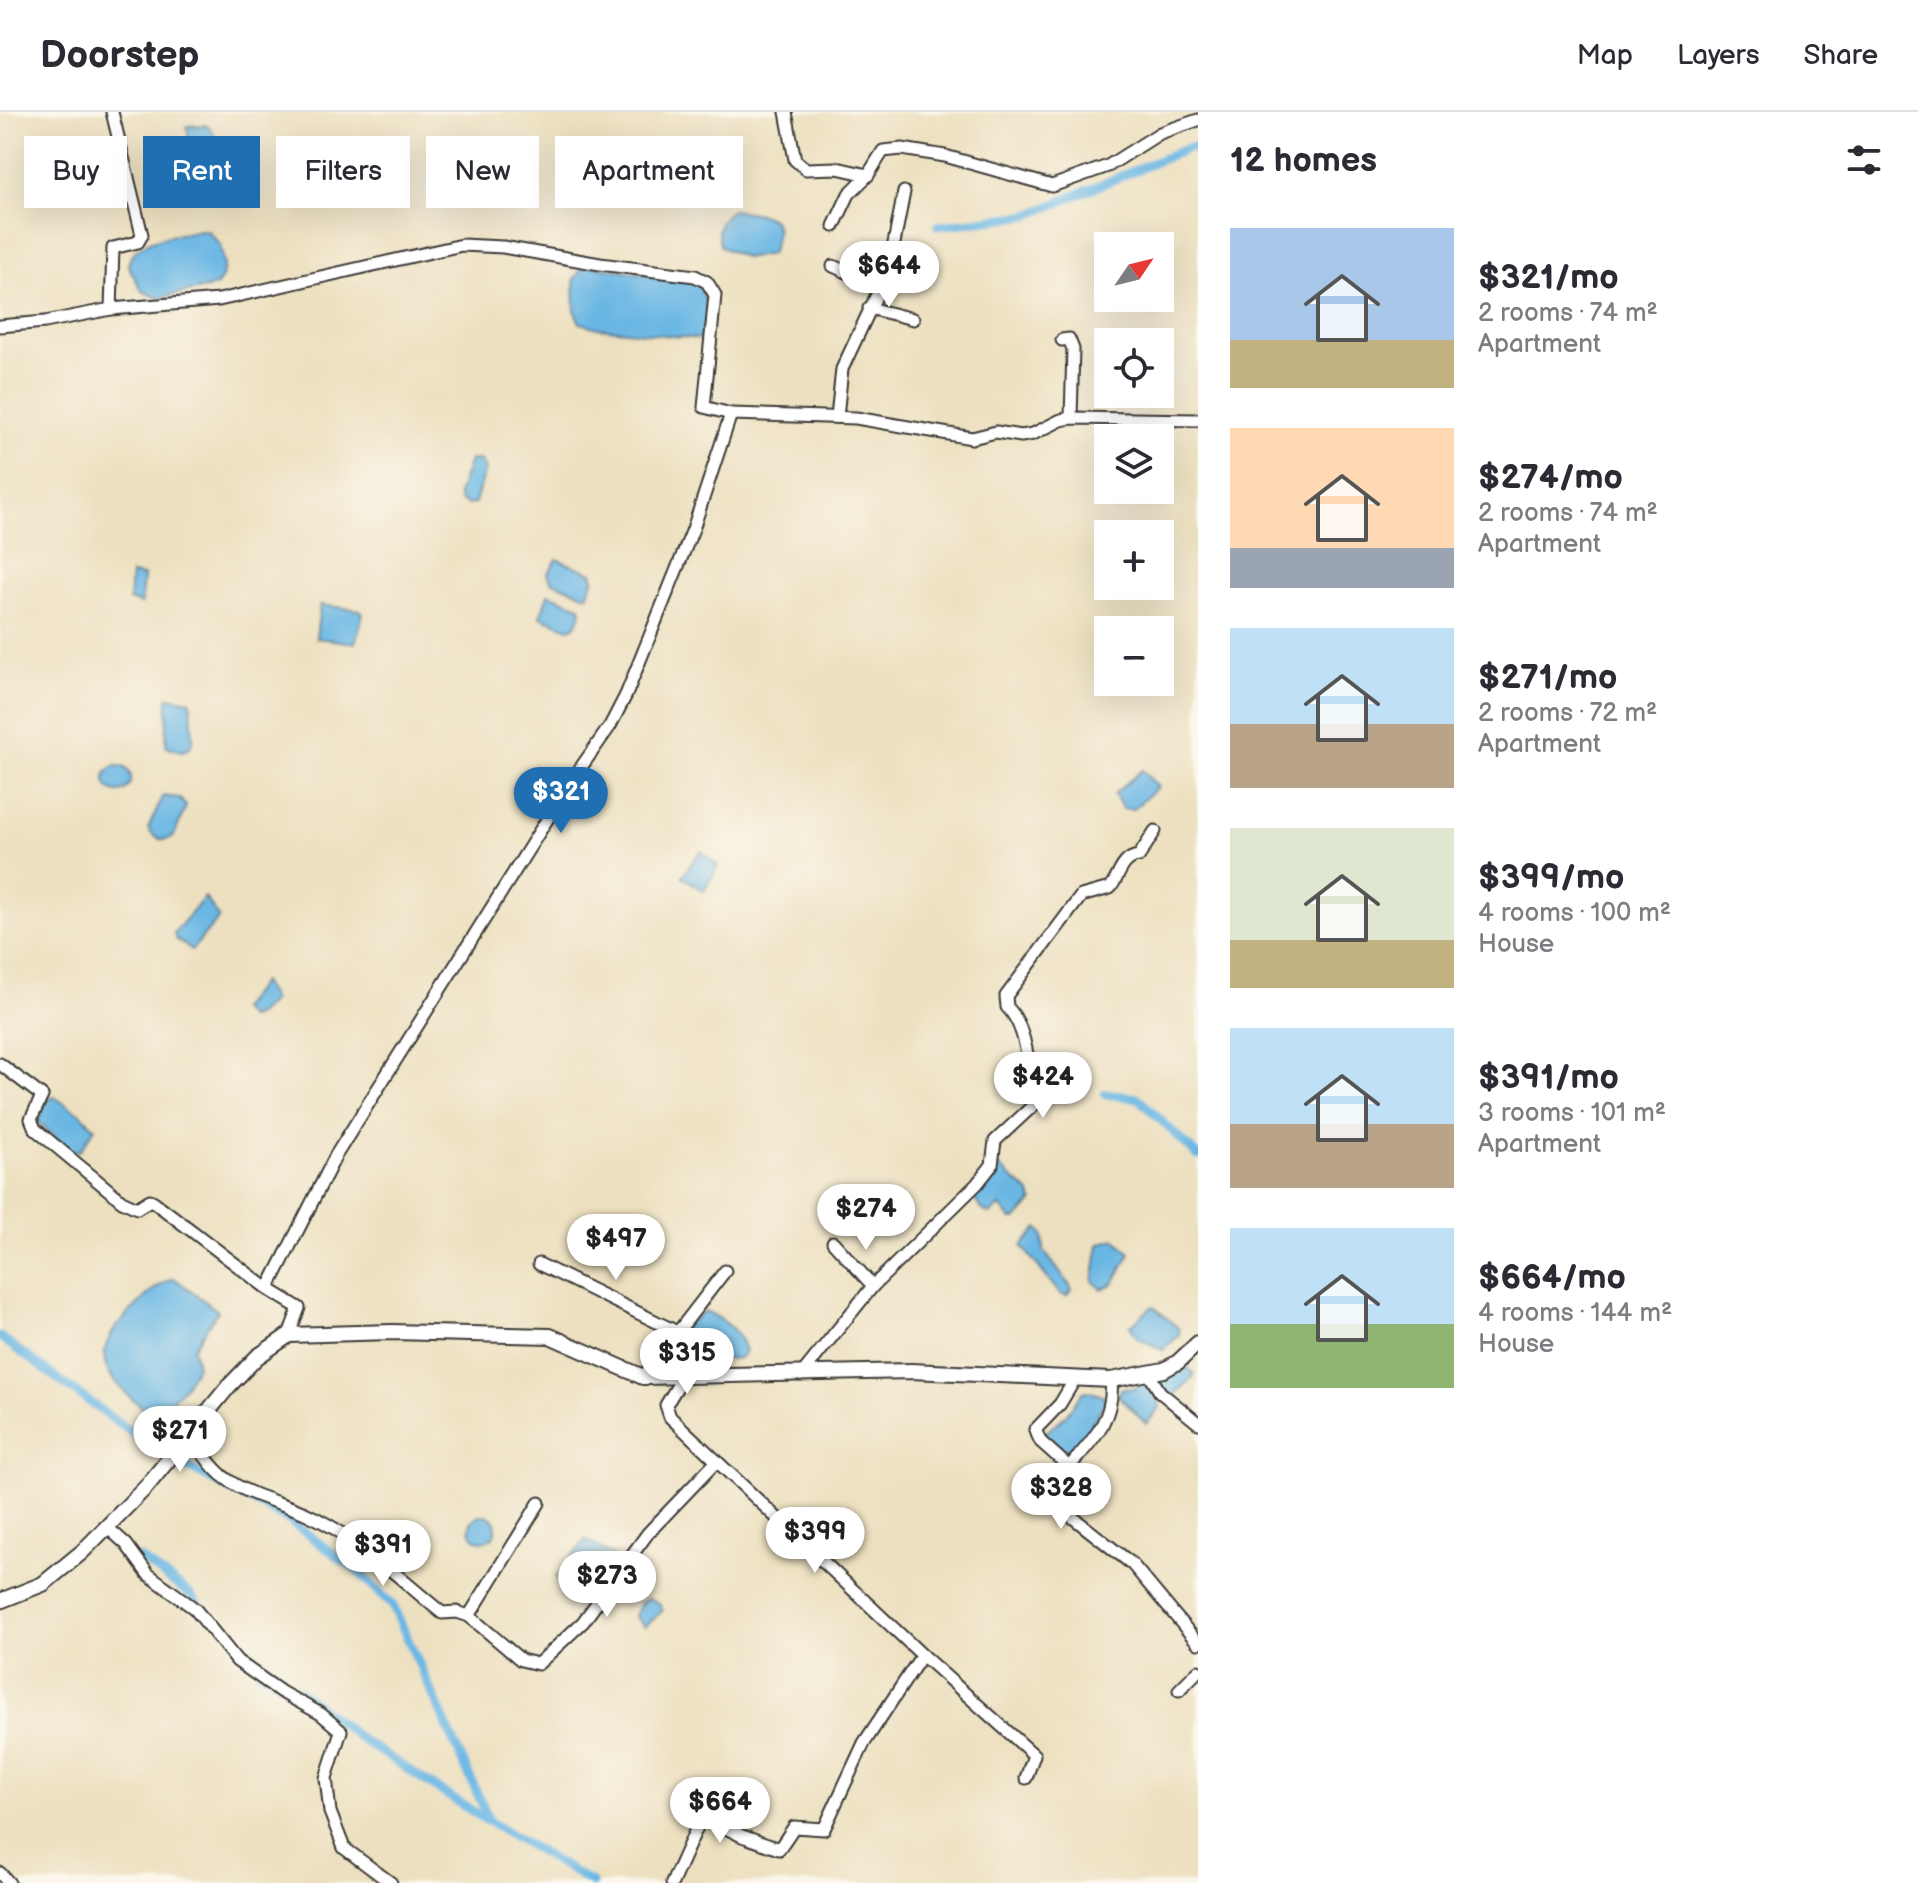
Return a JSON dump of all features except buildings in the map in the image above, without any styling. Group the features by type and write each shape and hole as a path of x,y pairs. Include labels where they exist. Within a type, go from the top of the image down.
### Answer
{"main road":[{"path":"0,1601 43,1584 107,1527 146,1487 185,1437 257,1357 289,1335 392,1332 550,1336 643,1377 911,1371 1111,1380 1149,1374 1178,1362 1198,1343"}],"street":[{"path":"111,309 113,248 138,242 142,235 112,112"},
{"path":"786,112 795,160 806,169 837,168 868,175"},
{"path":"834,226 849,194 868,175 883,151 902,149 945,156 1052,186 1108,166 1160,133 1198,118 1193,112"},
{"path":"837,417 842,369 889,269 904,192"},
{"path":"0,326 45,322 111,309 219,300 462,245 503,247 695,276 707,282 715,295 704,407 731,414 837,417 972,438 996,432 1021,436 1033,434 1071,418 1198,420"},
{"path":"833,266 880,287"},
{"path":"869,308 913,319"},
{"path":"1062,340 1069,339 1073,349 1071,418"},
{"path":"268,1289 336,1155 534,845 570,783 610,726 693,529 731,414"},
{"path":"801,1375 873,1286 977,1184 992,1165 995,1141 1038,1101 1022,1033 1016,1017 1007,1007 1006,996 1081,896 1110,888 1130,857 1139,856 1155,831"},
{"path":"0,1064 42,1096 31,1119 35,1129 122,1201 137,1208 150,1200 154,1202 268,1289 299,1308 289,1335"},
{"path":"833,1242 873,1286"},
{"path":"539,1264 677,1332"},
{"path":"643,1377 725,1271"},
{"path":"1149,1374 1160,1392 1198,1423"},
{"path":"683,1377 666,1405 670,1417 922,1655 1034,1755 1026,1778"},
{"path":"1075,1379 1060,1404 1035,1430 1041,1442 1084,1483 1066,1506 1066,1512 1132,1564 1198,1643"},
{"path":"1069,1467 1112,1407 1111,1380"},
{"path":"185,1437 198,1447 211,1469 230,1482 325,1524 360,1546 442,1613 457,1612 469,1616 521,1660 538,1664 583,1622 648,1533 717,1461"},
{"path":"469,1616 539,1503"},
{"path":"107,1527 126,1544 148,1574 195,1609 237,1661 281,1692 321,1714 341,1731 326,1778 330,1812 344,1848 391,1883"},
{"path":"672,1883 702,1816 742,1836 779,1849 794,1827 824,1829 864,1743 922,1655"},
{"path":"1179,1690 1196,1676"},
{"path":"0,1873 9,1883"}],"water":[{"path":"207,125 214,136 188,136 187,126"},
{"path":"732,210 771,218 776,231 771,254 746,258 721,247 719,226"},
{"path":"208,231 220,245 224,264 222,278 216,286 158,298 142,291 128,265 139,248 158,239"},
{"path":"585,265 695,281 706,302 700,339 598,328 580,323 575,312 574,279"},
{"path":"470,460 480,460 485,469 475,503 468,505 460,501 458,494"},
{"path":"557,559 592,573 594,579 587,596 551,581 548,573"},
{"path":"131,574 143,576 141,604 129,600"},
{"path":"548,594 580,606 579,619 571,629 540,617"},
{"path":"320,605 360,610 363,613 355,643 316,638"},
{"path":"168,697 191,701 193,741 189,749 182,751 166,746"},
{"path":"118,766 127,770 131,779 127,788 118,792 109,788 105,779 109,770"},
{"path":"1142,770 1158,787 1133,809 1123,809 1114,794"},
{"path":"163,796 179,798 186,806 174,836 163,840 148,829"},
{"path":"701,851 718,866 704,891 682,876"},
{"path":"205,897 219,918 192,950 176,939 174,933"},
{"path":"262,982 273,1000 258,1015 249,1018 240,1009"},
{"path":"54,1097 81,1114 95,1128 80,1151 70,1150 38,1122 47,1100"},
{"path":"997,1165 1029,1192 1033,1201 1017,1219 1011,1219 1000,1206 987,1213 974,1197 973,1194"},
{"path":"1038,1228 1043,1234 1044,1251 1072,1290 1067,1296 1060,1294 1022,1246"},
{"path":"1115,1239 1130,1253 1114,1283 1102,1289 1093,1281 1099,1244"},
{"path":"174,1278 218,1311 193,1348 197,1366 188,1381 172,1400 149,1413 111,1376 105,1352 118,1324 152,1291"},
{"path":"1153,1306 1179,1329 1179,1335 1163,1350 1137,1337 1130,1326"},
{"path":"705,1311 730,1327 740,1338 745,1352 740,1358 677,1363 672,1354 683,1328"},
{"path":"1184,1365 1194,1373 1193,1378 1171,1398 1156,1382"},
{"path":"1144,1382 1158,1398 1160,1408 1146,1424 1118,1395 1122,1388 1133,1389"},
{"path":"1083,1392 1103,1396 1105,1402 1080,1442 1064,1451 1051,1447 1044,1434 1065,1416"},
{"path":"483,1515 492,1519 496,1528 492,1537 483,1541 474,1537 470,1528 474,1519"},
{"path":"586,1539 618,1559 591,1606 570,1595 556,1578"},
{"path":"648,1598 659,1603 663,1610 645,1627 635,1616 641,1603"}],"waterway":[{"path":"938,226 1029,215 1188,148 1198,148"},
{"path":"1105,1094 1138,1098 1198,1156"},
{"path":"0,1337 157,1451 288,1520 360,1573 393,1606 490,1822 592,1883"},
{"path":"140,1558 190,1594 204,1613"},
{"path":"259,1672 299,1690 359,1738 487,1821"}]}
